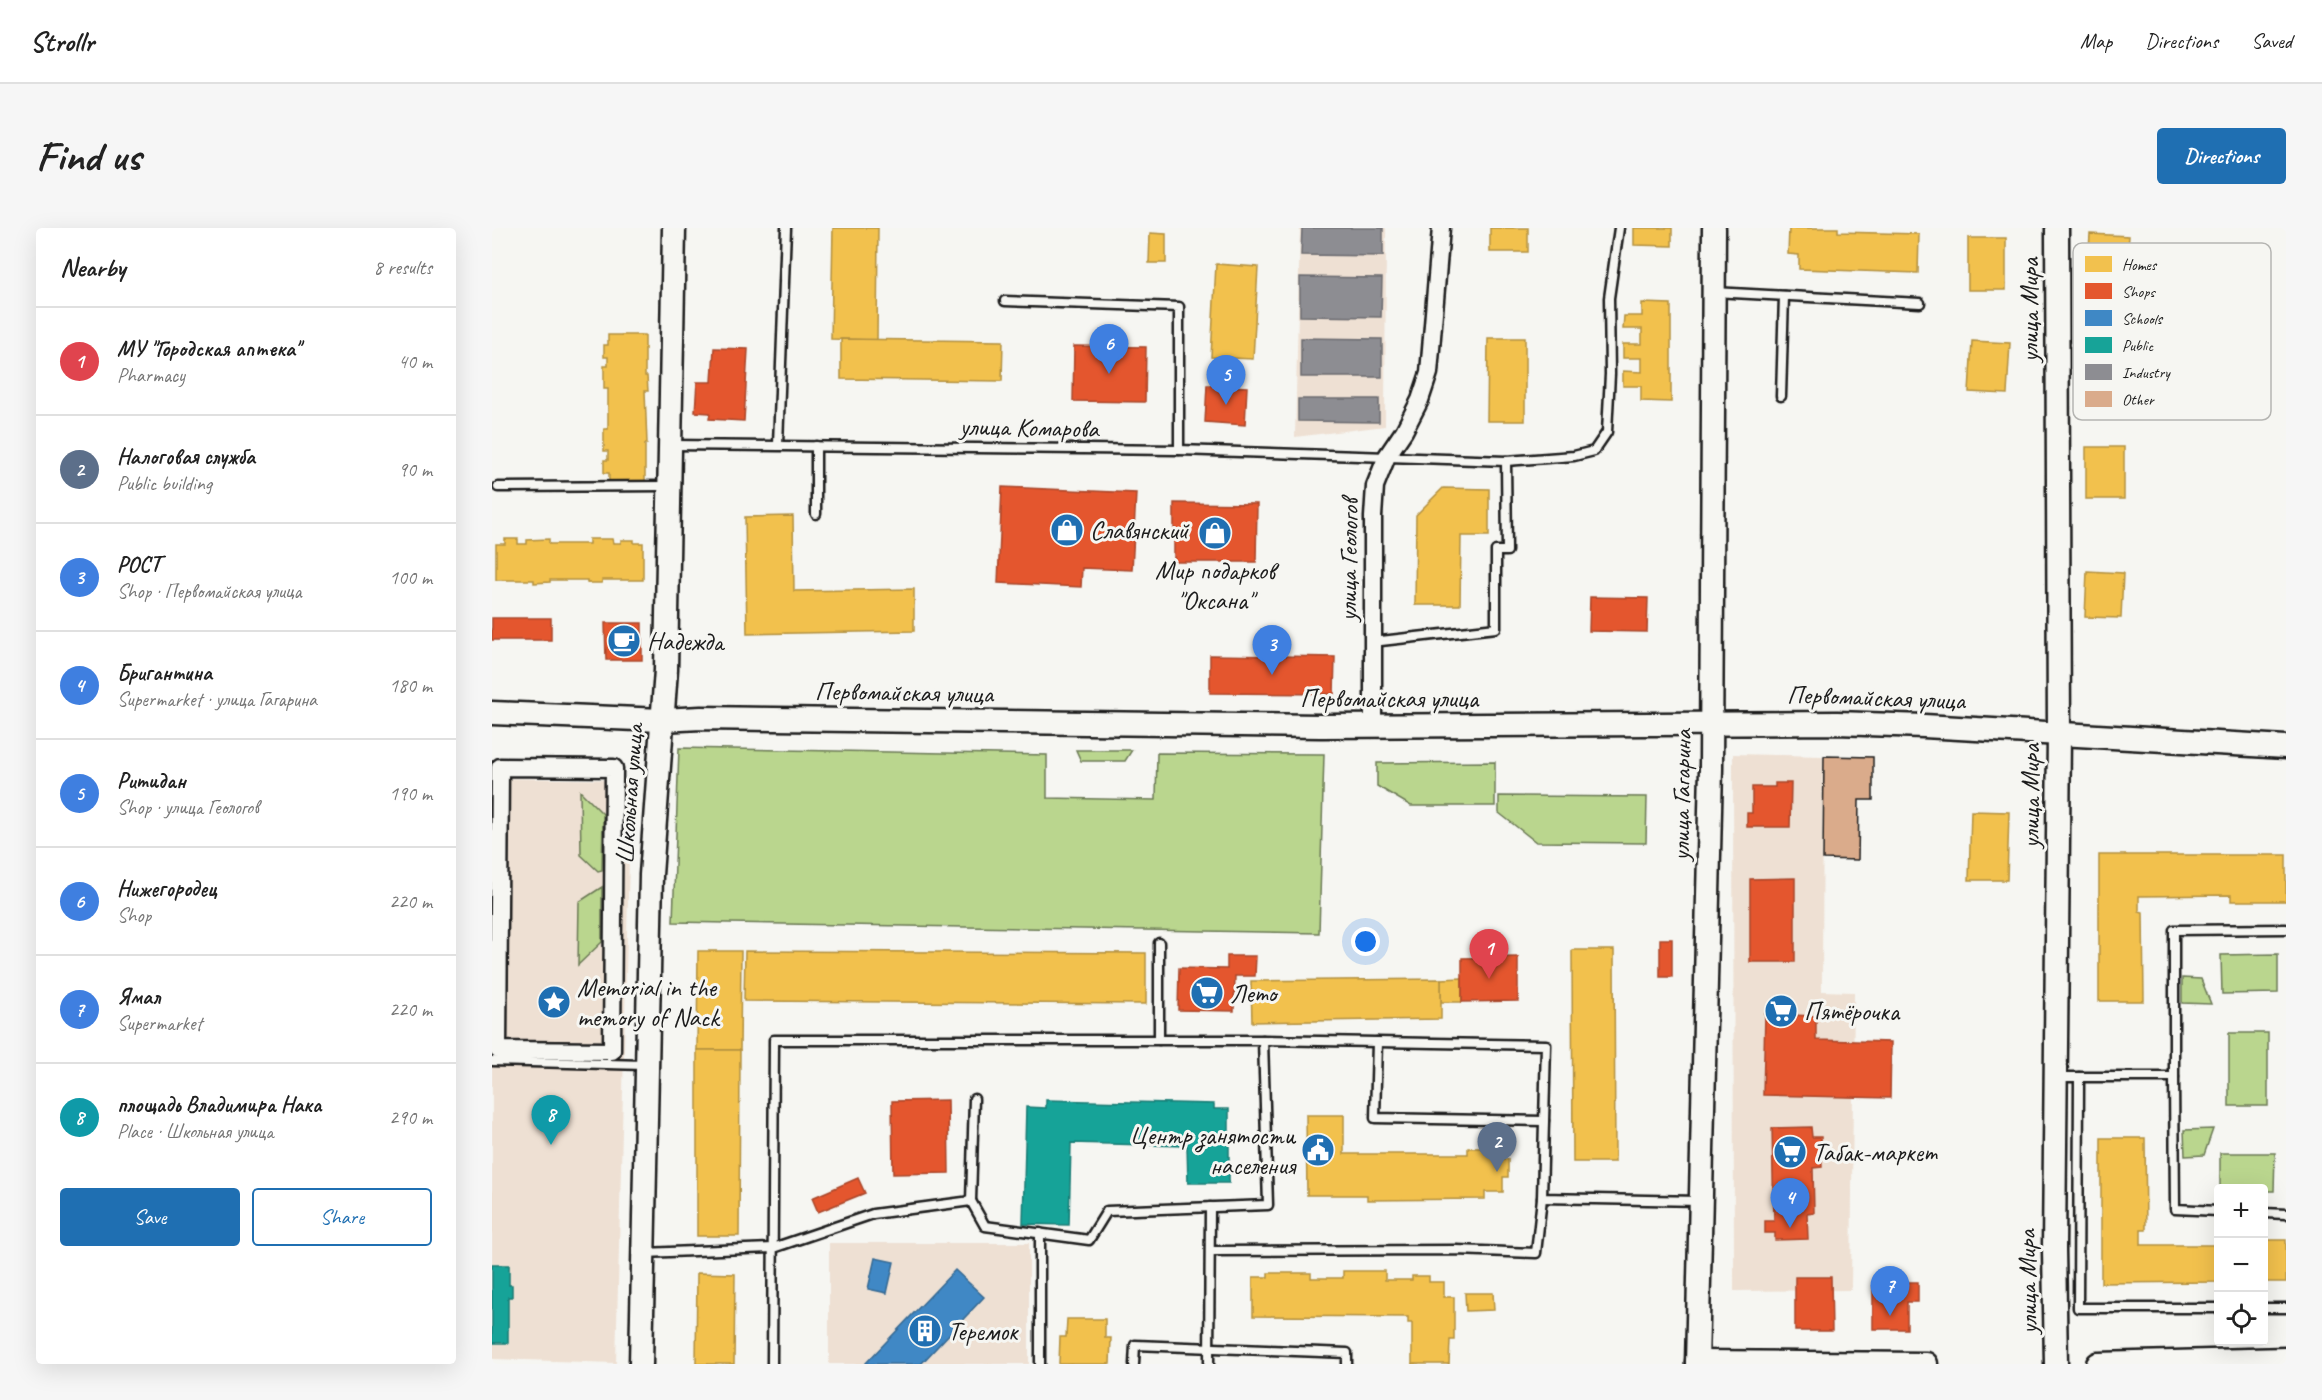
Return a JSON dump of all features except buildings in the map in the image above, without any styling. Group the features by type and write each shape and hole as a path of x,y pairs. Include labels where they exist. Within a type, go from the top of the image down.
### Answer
{"street":[{"name":"Школьная улица","path":"641,1364 651,875 666,670 674,228"},
{"name":"улица Геологов","path":"1373,727 1375,486 1387,456 1404,431 1420,400 1430,373 1441,228"},
{"name":"улица Гагарина","path":"1697,1363 1711,723 1714,228"},
{"name":"улица Мира","path":"2056,1364 2054,1249 2059,734 2058,228"},
{"name":"Первомайская улица","path":"492,713 662,720 700,718 1373,727 1711,723 1924,726 2286,747"},
{"path":"500,767 614,768 612,1051 498,1050 500,767"},
{"path":"2098,1364 2286,1359"},
{"path":"1697,1363 1926,1364"}],"lane":[{"path":"778,445 786,228"},
{"name":"улица Комарова","path":"671,445 1179,450 1506,461 1574,456 1594,451 1606,432 1611,374 1609,298 1619,228"},
{"path":"1714,292 1920,303"},
{"path":"1781,396 1784,296"},
{"path":"1005,301 1179,307 1179,450"},
{"path":"816,446 816,514"},
{"path":"1372,642 1496,628 1496,550 1507,551 1506,461"},
{"path":"498,487 670,486"},
{"path":"2214,1210 2175,1209 2174,930 2286,929"},
{"path":"1159,943 1159,1040"},
{"path":"772,1364 774,1040 1263,1040 1546,1046 1542,1198 1536,1253 1457,1250 1210,1251"},
{"path":"974,1099 972,1201 985,1226 1089,1240 1107,1211 1268,1205 1263,1040"},
{"path":"1377,1042 1375,1118 1544,1121"},
{"path":"492,1061 646,1065"},
{"path":"2056,1077 2175,1077"},
{"path":"2079,1077 2078,1308 2214,1308"},
{"path":"1542,1198 1700,1201"},
{"path":"643,1253 773,1248 873,1214 972,1201"},
{"path":"1209,1207 1209,1364"},
{"path":"2268,1213 2286,1214"},
{"path":"1040,1233 1040,1364"},
{"path":"2268,1308 2286,1308"},
{"path":"1134,1364 1135,1345 1347,1353 1347,1364"}],"shaded area":[{"path":"1300,228 1386,228 1385,426 1295,437"},
{"path":"1733,754 1823,756 1822,991 1854,992 1851,1290 1734,1291"},
{"path":"492,778 631,780 616,1363 492,1359"},
{"path":"829,1243 1029,1243 1029,1364 829,1364"}],"green space":[{"path":"679,748 1047,755 1047,798 1156,800 1157,753 1324,754 1319,933 673,922"},
{"path":"1076,750 1132,750 1125,761 1081,761"},
{"path":"1495,762 1495,806 1411,806 1377,786 1377,763"},
{"path":"580,791 603,814 602,870 598,871 581,855"},
{"path":"1499,796 1647,797 1646,843 1536,842 1499,813"},
{"path":"602,887 602,942 578,965 579,902"},
{"path":"2278,954 2278,993 2222,994 2221,955"},
{"path":"2182,978 2201,979 2211,1004 2182,1003"},
{"path":"2229,1033 2268,1033 2268,1106 2229,1106"},
{"path":"2213,1129 2204,1155 2185,1156 2184,1130"},
{"path":"2220,1153 2275,1153 2274,1191 2268,1191 2268,1184 2220,1184"}],"place":[{"name":"Нижегородец","path":"1109,374"},
{"name":"Ритидан","path":"1226,405"},
{"name":"Славянский","path":"1067,530"},
{"name":"Мир подарков \"Оксана\"","path":"1215,533"},
{"name":"Надежда","path":"624,641"},
{"name":"РОСТ","path":"1272,675"},
{"name":"МУ \"Городская аптека\"","path":"1489,979"},
{"name":"Лето","path":"1207,993"},
{"name":"Memorial in the memory of Nack","path":"554,1002"},
{"name":"Пятёрочка","path":"1781,1011"},
{"name":"площадь Владимира Нака","path":"551,1145"},
{"name":"Центр занятости населения","path":"1318,1150"},
{"name":"Табак-маркет","path":"1790,1152"},
{"name":"Налоговая служба","path":"1497,1172"},
{"name":"Бригантина","path":"1790,1228"},
{"name":"Ямал","path":"1890,1316"},
{"name":"Теремок","path":"925,1331"}]}
